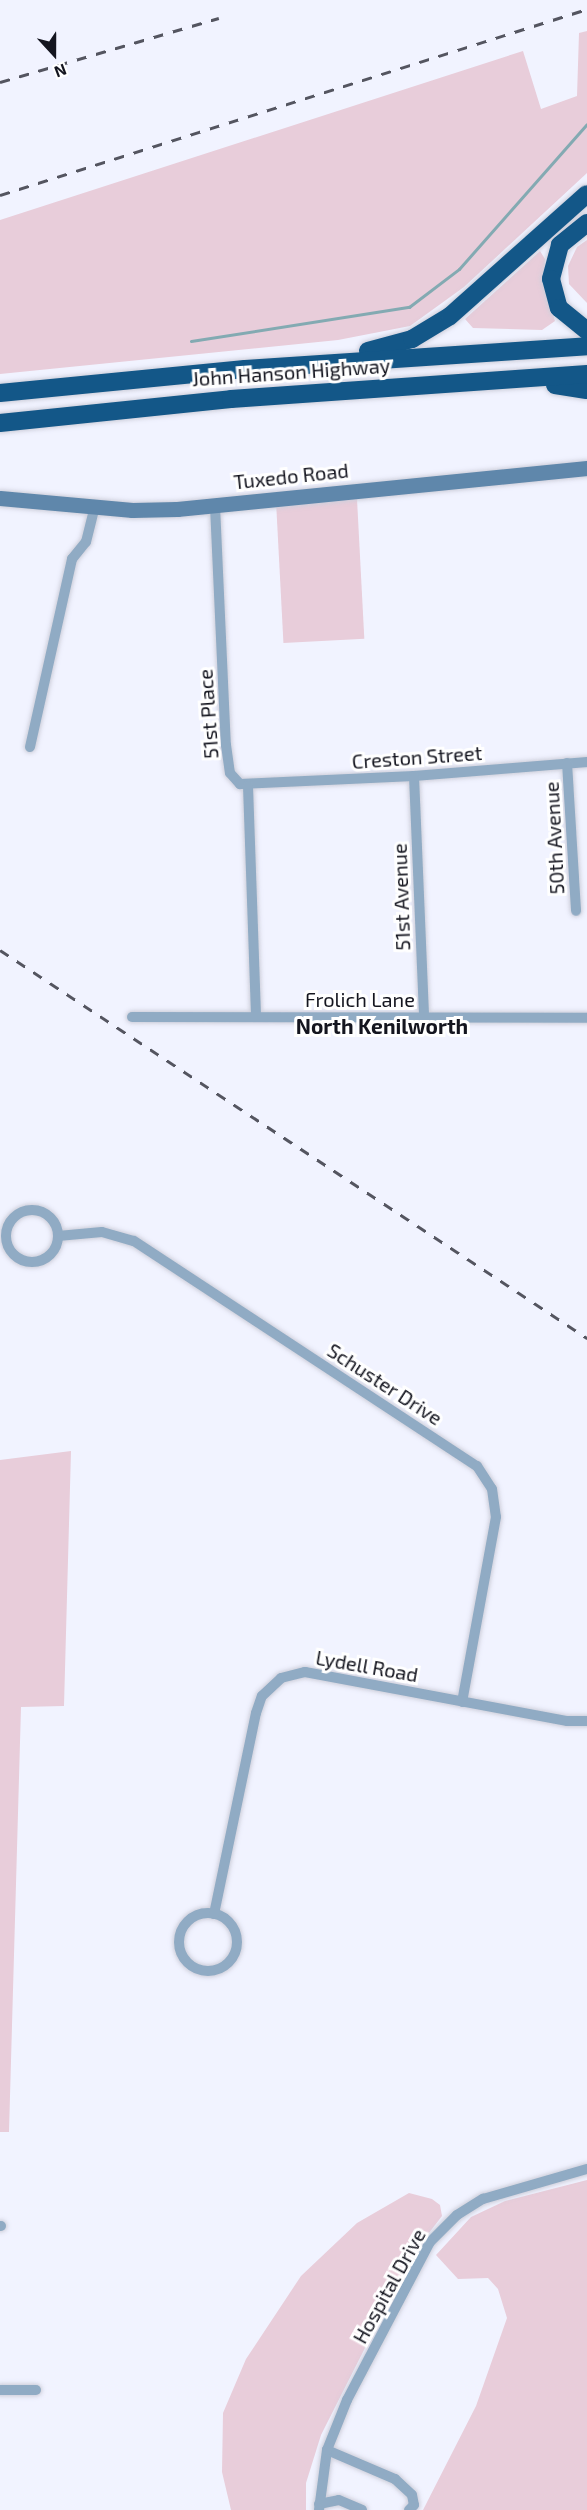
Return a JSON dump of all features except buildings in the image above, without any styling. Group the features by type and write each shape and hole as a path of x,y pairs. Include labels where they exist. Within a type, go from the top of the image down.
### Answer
{"highway":[{"path":"280,366 379,349 419,336 459,310 587,194"},
{"path":"587,223 560,245 551,279 559,308 587,331"},
{"name":"John Hanson Highway","path":"0,393 280,366 587,346"},
{"name":"John Hanson Highway","path":"0,423 195,402 587,374"},
{"path":"484,381 572,386 587,390"}],"main road":[{"name":"Tuxedo Road","path":"0,498 154,510 215,506 587,468"}],"street":[{"name":"51st Place","path":"215,506 228,761 234,780 248,786"},
{"path":"30,747 72,559 86,542 95,507"},
{"name":"Creston Street","path":"248,786 587,762"},
{"name":"50th Avenue","path":"567,763 576,911"},
{"name":"51st Avenue","path":"414,776 424,1017"},
{"path":"248,786 256,1017"},
{"name":"Frolich Lane","path":"132,1017 587,1018"},
{"path":"36,1211 53,1221 58,1236 50,1255 28,1262 10,1249 6,1233 16,1216 36,1211"},
{"name":"Schuster Drive","path":"58,1236 102,1232 134,1241 477,1466 492,1489 496,1517 462,1702"},
{"name":"Lydell Road","path":"214,1914 256,1713 271,1685 292,1674 305,1672 567,1721 587,1720"},
{"path":"214,1914 234,1929 234,1954 223,1967 198,1970 180,1952 180,1934 189,1920 214,1914"},
{"name":"Hospital Drive","path":"319,2507 327,2450 347,2400 412,2274 441,2229 483,2199 587,2169"},
{"path":"0,2390 36,2390"},
{"path":"327,2450 395,2479 412,2495 414,2505 409,2510"},
{"path":"319,2507 339,2500 362,2510"}],"shaded area":[{"path":"587,31 587,173 464,287 410,326 338,340 0,374 0,220 523,51 541,109 577,96 579,33"},
{"path":"587,240 587,303 569,284 568,266 577,247"},
{"path":"540,251 545,259 544,287 555,321 542,330 473,328 465,319"},
{"path":"357,499 364,639 283,643 276,503"},
{"path":"71,1451 64,1706 21,1707 9,2132 0,2132 0,1460"},
{"path":"587,2180 587,2510 423,2510 476,2406 507,2318 498,2289 488,2278 458,2279 436,2255 471,2217 505,2201"},
{"path":"409,2193 432,2199 440,2205 442,2216 412,2255 321,2435 306,2483 306,2510 231,2510 222,2472 223,2413 246,2359 301,2276 357,2223"}],"waterway":[{"path":"191,341 409,307 459,269 587,124"}],"railway":[{"path":"0,195 587,9"},
{"path":"0,82 219,18"},
{"path":"0,950 587,1338"}],"district":[{"name":"North Kenilworth","path":"382,1026"}]}
